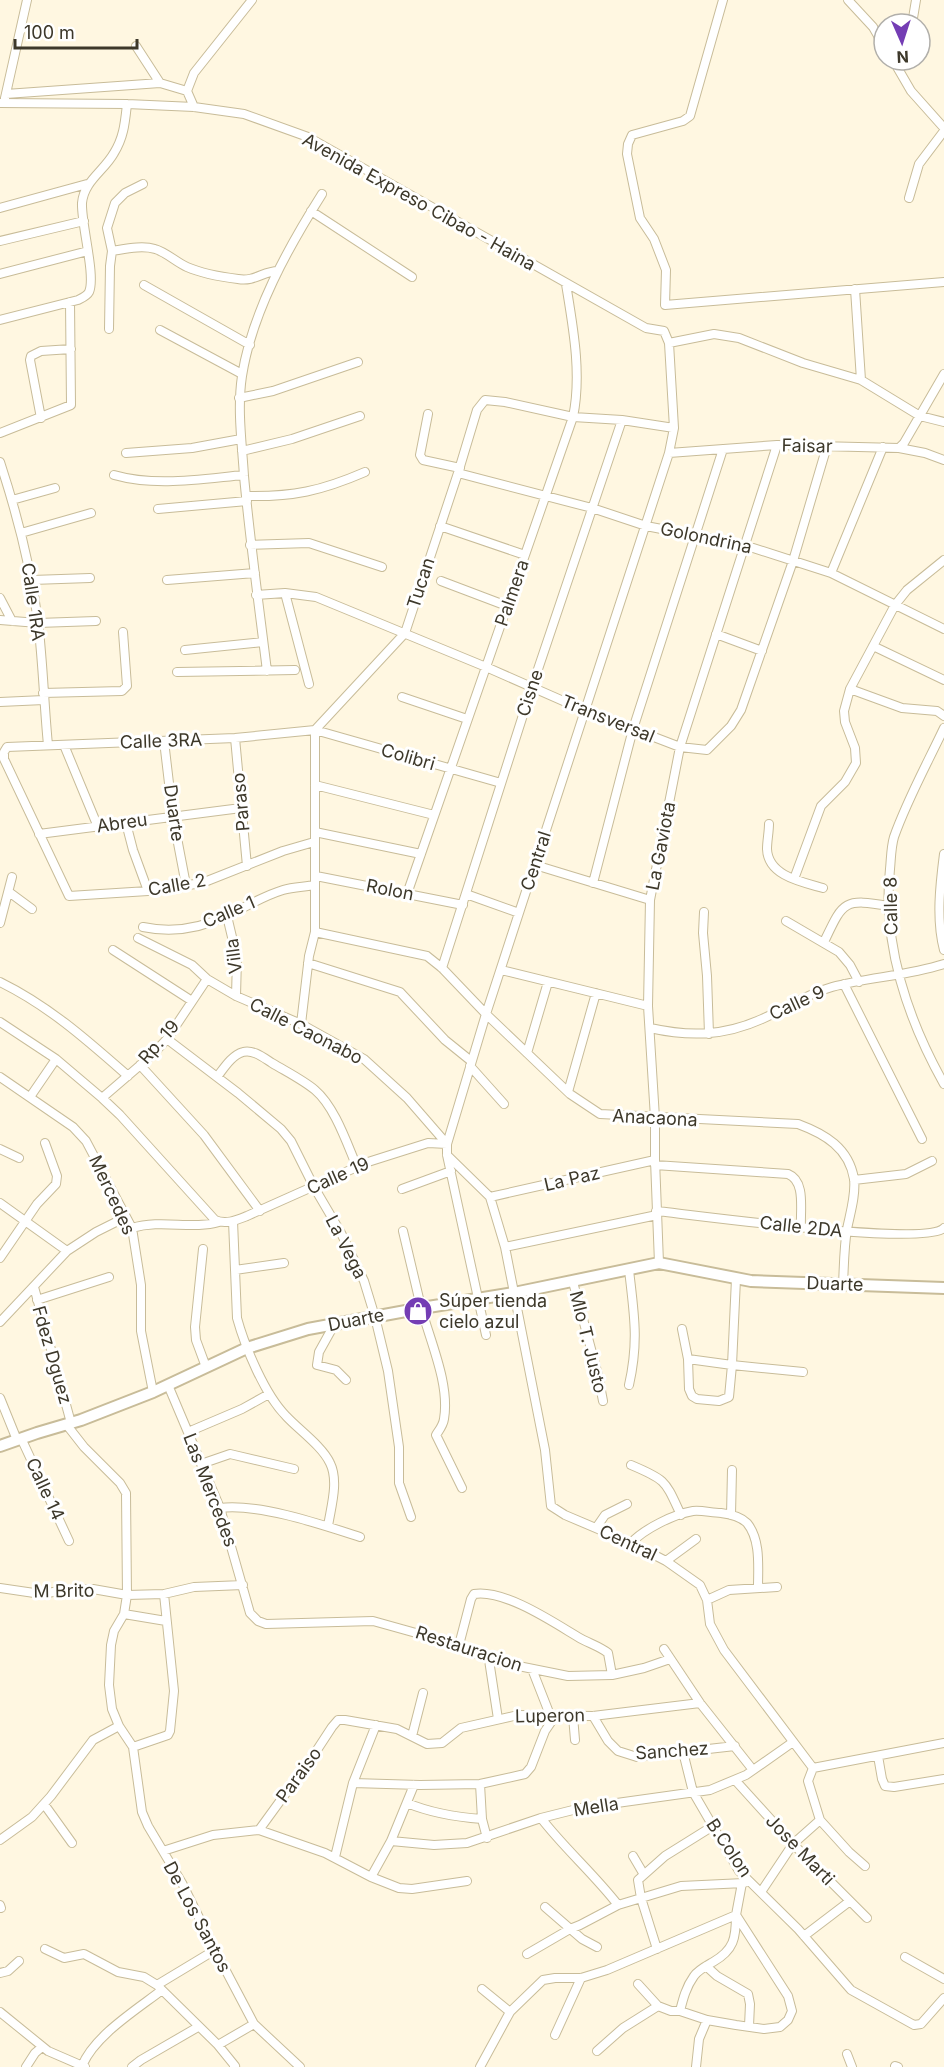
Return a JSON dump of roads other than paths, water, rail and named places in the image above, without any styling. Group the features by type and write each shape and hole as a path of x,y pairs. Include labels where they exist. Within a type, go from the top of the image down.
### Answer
{"street":[{"path":"2,103 27,0"},
{"path":"194,107 187,91 194,73 252,0"},
{"path":"723,0 690,116 683,121 632,135 628,144 627,154 640,218 654,239 666,270 665,305 944,282"},
{"path":"848,0 872,26"},
{"path":"135,46 160,83"},
{"path":"900,72 911,91 944,129 919,164 909,198"},
{"path":"6,94 160,83 187,91"},
{"name":"Avenida Expreso Cibao - Haina","path":"2,103 194,107 244,114 308,137 646,328 664,331 669,343"},
{"path":"0,320 70,302 86,296 90,291 82,202 87,184 114,155 124,134 127,104"},
{"path":"0,208 87,184"},
{"path":"109,329 112,251 107,228 115,202 125,193 143,184"},
{"path":"267,670 250,545 239,398 249,345 278,271 322,194"},
{"path":"311,211 412,277"},
{"path":"0,241 84,221"},
{"path":"112,251 148,247 200,272 240,280 252,280 270,271 278,271"},
{"path":"0,274 88,251"},
{"name":"Palmera","path":"407,894 573,417 577,379 566,284"},
{"path":"144,285 249,345"},
{"path":"855,289 861,380"},
{"path":"0,433 71,405 70,302"},
{"path":"160,330 242,374"},
{"path":"669,343 714,334 739,338 803,363 861,380 920,416 944,422"},
{"name":"Central","path":"486,1335 447,1155 447,1144 486,1014 669,453 674,428 669,343"},
{"path":"40,418 31,356 41,351 71,349"},
{"path":"239,398 281,388 358,362"},
{"path":"899,448 904,444 944,374"},
{"name":"Tucan","path":"315,730 405,633 477,410 485,400 505,402 573,417 622,420 674,428"},
{"name":"Golondrina","path":"428,414 420,455 423,460 592,508 646,526 744,545 831,573 944,629"},
{"path":"242,451 292,439 360,416"},
{"name":"Cisne","path":"442,968 532,687 622,420"},
{"path":"126,453 192,448 241,440"},
{"name":"Faisar","path":"669,453 777,444 899,448 925,453 944,460"},
{"name":"La Gaviota","path":"659,1263 655,1119 648,1006 650,900 680,747 777,444"},
{"path":"716,634 762,651 793,561 827,446"},
{"path":"831,573 884,447"},
{"path":"593,883 633,729 723,449"},
{"name":"Calle 1RA","path":"0,462 32,580 38,623 48,745"},
{"path":"158,509 304,493 334,486 364,472"},
{"path":"114,475 129,479 172,482 244,475"},
{"path":"12,500 55,488"},
{"path":"21,533 91,513"},
{"path":"440,526 525,555"},
{"path":"250,545 309,543 382,567"},
{"path":"794,879 822,806 845,782 856,763 855,748 845,722 844,711 850,689 894,605 907,590 943,562"},
{"path":"167,580 255,573"},
{"path":"32,580 90,578"},
{"path":"441,581 507,606"},
{"path":"285,593 309,684"},
{"name":"Transversal","path":"256,595 285,593 316,597 586,711 680,747 707,750 731,726 741,710 762,651"},
{"path":"0,598 12,621"},
{"path":"0,620 38,623 96,621"},
{"path":"0,702 44,696 122,691 127,686 123,632"},
{"path":"185,650 263,642"},
{"path":"873,646 944,680"},
{"path":"177,672 295,670"},
{"path":"850,689 902,708 937,711 944,716"},
{"path":"402,697 467,719"},
{"name":"Calle 8","path":"944,728 894,839 889,879 891,940 899,976 922,1042 944,1084"},
{"path":"301,1024 308,963 315,932 315,730"},
{"name":"Calle 3RA","path":"39,834 4,759 4,752 8,747 234,738 315,730"},
{"name":"Colibri","path":"315,730 501,783"},
{"name":"Paraso","path":"234,738 247,866"},
{"name":"Duarte","path":"164,741 173,817 186,885"},
{"path":"64,744 98,826"},
{"path":"315,785 434,815"},
{"name":"Abreu","path":"39,834 241,808"},
{"path":"126,823 148,891"},
{"path":"769,824 767,849 771,862 780,872 823,888"},
{"path":"315,832 421,854"},
{"name":"Calle 2","path":"39,834 69,896 148,891 202,883 283,851 314,842"},
{"path":"944,854 940,882 941,939 944,950"},
{"path":"535,865 650,900"},
{"name":"Rolon","path":"316,876 463,905"},
{"path":"0,924 6,901 4,893 12,877"},
{"name":"Calle 1","path":"143,927 161,931 184,929 227,916 258,899 283,890 315,885"},
{"path":"4,893 32,909"},
{"path":"466,894 519,913"},
{"path":"824,942 837,915 850,903 864,902 889,906"},
{"path":"704,912 709,1034"},
{"name":"Villa","path":"227,916 237,958 236,996"},
{"path":"786,921 843,955 860,982"},
{"name":"Anacaona","path":"315,932 427,956 442,968 567,1092 600,1114 655,1119 798,1124 813,1130 839,1146 848,1161 854,1180 843,1284"},
{"name":"Calle Caonabo","path":"138,938 192,965 207,979 236,996 301,1024 364,1059 407,1098 447,1144"},
{"path":"113,950 192,1001"},
{"path":"308,963 400,992 471,1064 504,1104"},
{"name":"Calle 9","path":"650,1028 677,1034 709,1034 748,1025 811,993 844,984 899,976 943,966"},
{"path":"501,970 648,1006"},
{"name":"Rp. 19","path":"102,1098 167,1039 207,979"},
{"path":"0,982 55,1014 128,1076"},
{"path":"527,1053 548,982"},
{"path":"844,984 922,1139"},
{"path":"567,1092 596,993"},
{"path":"0,1023 56,1059 102,1098 219,1222"},
{"name":"La Vega","path":"167,1039 218,1077 291,1141 341,1233 364,1281 375,1317 388,1371 399,1447 399,1483 411,1517"},
{"path":"218,1077 237,1054 246,1051 258,1054 292,1075 316,1091 329,1108 357,1167"},
{"path":"30,1097 56,1059"},
{"path":"140,1065 204,1135 260,1210"},
{"name":"Mercedes","path":"0,1077 73,1126 81,1134 132,1228 141,1284 141,1331 153,1392"},
{"path":"0,1258 37,1204 58,1180 45,1143"},
{"name":"Calle 19","path":"132,1228 151,1223 206,1225 233,1221 357,1167 428,1143 447,1144"},
{"path":"0,1149 19,1158"},
{"path":"447,1155 490,1197 506,1247 514,1293"},
{"path":"854,1180 906,1174 932,1161"},
{"name":"La Paz","path":"490,1197 655,1162 788,1174 794,1176 800,1185 801,1227"},
{"path":"402,1189 451,1171"},
{"path":"0,1203 67,1251"},
{"name":"Calle 2DA","path":"506,1247 657,1213 847,1232 925,1234 941,1231 944,1228"},
{"path":"0,1322 67,1251 96,1232 126,1217"},
{"path":"233,1221 237,1318 240,1333 269,1394 284,1415 330,1461 333,1487 328,1526"},
{"path":"403,1231 444,1392 445,1417 436,1435 462,1488"},
{"path":"203,1250 195,1327 196,1340 206,1367"},
{"path":"235,1270 284,1263"},
{"name":"Duarte","path":"0,1446 69,1424 153,1392 247,1348 308,1329 573,1282 659,1263 736,1279 944,1288"},
{"path":"629,1270 636,1336 635,1359 629,1385"},
{"path":"37,1300 109,1277"},
{"path":"682,1329 688,1359 690,1393 697,1399 723,1401 729,1397 736,1279"},
{"name":"Mlo T. Justo","path":"573,1282 603,1401"},
{"name":"Fdez Dguez","path":"34,1287 69,1424"},
{"name":"Central","path":"514,1293 545,1450 550,1503 554,1509 565,1515 631,1543 666,1561 700,1585 707,1600 710,1624 724,1650 813,1768"},
{"path":"334,1325 319,1352 317,1365 336,1370 346,1380"},
{"path":"688,1359 803,1371"},
{"name":"Las Mercedes","path":"168,1385 220,1508 250,1613 258,1621 266,1624"},
{"path":"188,1432 242,1409 269,1394"},
{"name":"Calle 14","path":"0,1398 69,1541"},
{"path":"69,1424 126,1493 128,1595 124,1614 114,1631 111,1645 109,1685 112,1709 119,1726 133,1747 168,1735 170,1731 174,1691 164,1594"},
{"path":"201,1464 230,1454 294,1469"},
{"path":"631,1465 662,1480 667,1485 681,1515"},
{"path":"731,1515 732,1470"},
{"path":"596,1528 605,1515 627,1503"},
{"path":"220,1508 234,1506 262,1510 328,1526 360,1537"},
{"path":"631,1543 644,1531 694,1511 731,1515 747,1523 754,1539 759,1555 758,1587"},
{"path":"666,1561 696,1539"},
{"name":"M Brito","path":"0,1588 40,1594 72,1589 93,1589 128,1595 164,1594 194,1587 243,1585"},
{"path":"707,1600 729,1590 777,1587"},
{"path":"459,1645 471,1599 474,1594 480,1593 503,1598 540,1614 602,1649 608,1653 612,1675"},
{"path":"124,1614 166,1621"},
{"name":"Restauracion","path":"266,1624 373,1621 459,1645 489,1660 568,1676 612,1675 670,1659"},
{"path":"664,1649 700,1703 753,1770"},
{"path":"489,1660 498,1719"},
{"path":"353,1783 480,1784 525,1774 531,1767 553,1715 532,1669"},
{"path":"412,1736 423,1693"},
{"name":"Luperon","path":"338,1720 396,1729 427,1744 442,1743 461,1728 518,1715 593,1716 700,1703"},
{"path":"573,1716 575,1740"},
{"name":"Sanchez","path":"593,1716 608,1741 618,1751 638,1757 735,1746"},
{"name":"Paraiso","path":"259,1830 338,1720"},
{"path":"334,1857 353,1783 376,1725"},
{"path":"0,1840 32,1817 93,1740 119,1726"},
{"name":"Mella","path":"391,1841 434,1845 467,1843 541,1818 581,1808 710,1790 753,1770 793,1742"},
{"path":"865,1866 820,1820 808,1780 813,1768 943,1743 944,1753"},
{"name":"De Los Santos","path":"133,1747 142,1812 182,1883 254,2024 300,2067"},
{"name":"B.Colon","path":"683,1752 693,1792 740,1870 801,1932 851,1990 914,2025 921,2024 944,1998"},
{"path":"878,1756 885,1786 894,1787 944,1779"},
{"name":"Jose Marti","path":"735,1780 793,1844 867,1918"},
{"path":"480,1784 482,1819 487,1838"},
{"path":"371,1877 391,1841 414,1785"},
{"path":"407,1803 444,1815 482,1819"},
{"path":"44,1804 72,1843"},
{"path":"541,1818 600,1881 618,1905"},
{"path":"761,1892 793,1844 820,1820"},
{"path":"657,1949 641,1898 638,1880 643,1873 665,1856 713,1826"},
{"path":"163,1851 213,1835 259,1830 334,1857 371,1877 399,1888 412,1889 467,1881"},
{"path":"633,1856 643,1873"},
{"path":"680,2011 685,1991 694,1975 717,1960 734,1942 742,1883"},
{"path":"527,1954 618,1905 681,1886 752,1883"},
{"path":"801,1932 850,1901"},
{"path":"545,1907 570,1929 597,1947"},
{"path":"480,2067 510,2012 543,1980 581,1978 607,1970 736,1915"},
{"path":"638,1984 658,2006 671,2011 764,2029 780,2027 788,2020 792,2011 788,1996 736,1915"},
{"path":"45,1949 64,1958 84,1954 118,1972 144,1977 159,1987 218,2045 235,2066"},
{"path":"0,2012 42,2047 83,2067 88,2053 99,2041 159,1987 215,1950"},
{"path":"904,1957 944,1979"},
{"path":"0,1973 8,1971 19,1961"},
{"path":"706,1966 717,1976 748,1994 749,2026"},
{"path":"555,2035 581,1978"},
{"path":"482,1989 510,2012"},
{"path":"597,2051 623,2028 658,2006"},
{"path":"696,2067 699,2039 707,2019"},
{"path":"218,2045 254,2024"},
{"path":"132,2067 198,2027"},
{"path":"26,2067 42,2047"},
{"path":"847,2054 852,2067"}],"place":[{"name":"Súper tienda cielo azul","path":"418,1311"}]}
